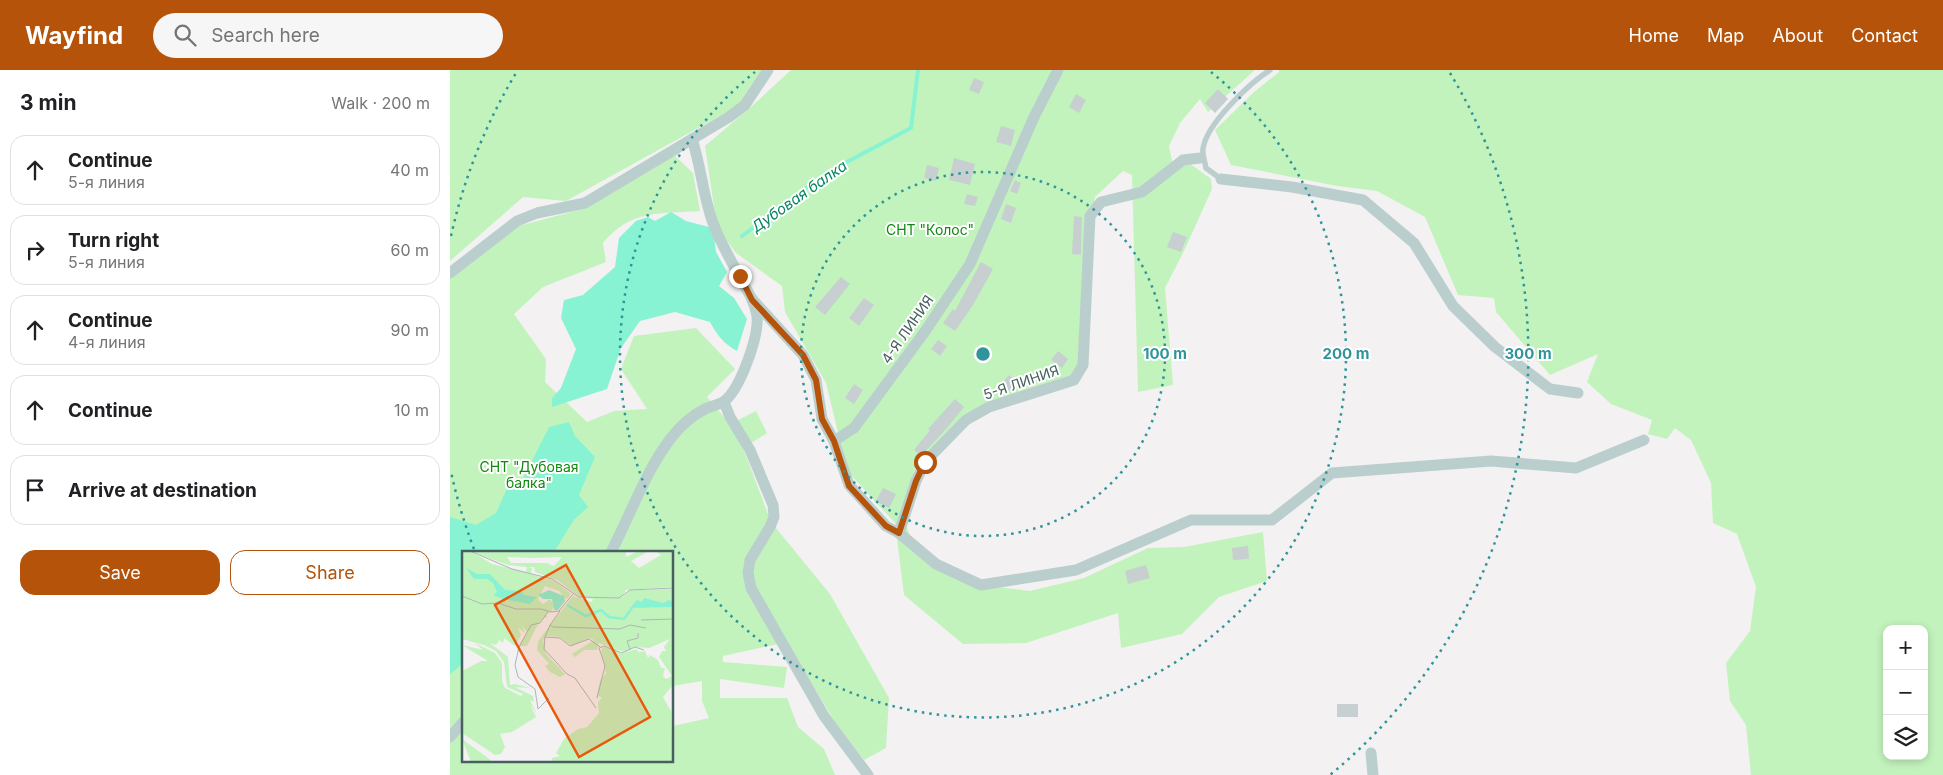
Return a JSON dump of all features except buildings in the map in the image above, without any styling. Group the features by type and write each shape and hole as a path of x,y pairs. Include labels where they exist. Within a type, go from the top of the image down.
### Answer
{"street":[{"path":"450,273 517,221 537,213 585,203 729,117 745,105 768,70"},
{"name":"4-Я ЛИНИЯ","path":"834,441 854,428 926,330 970,264 1034,117 1058,70"},
{"path":"612,551 649,474 670,439 686,420 707,408 724,402 738,383 750,355 758,329 757,314 752,300 714,224 704,192 698,158 692,139"},
{"name":"5-Я ЛИНИЯ","path":"899,533 916,481 925,462 966,420 989,407 1074,380 1083,365 1090,216 1096,207 1101,202 1142,192 1183,160 1200,158"},
{"path":"1221,179 1292,186 1363,200 1414,243 1453,306 1496,347 1550,389 1578,393"},
{"path":"752,300 803,355 816,380 822,419 834,441 849,486 886,526 899,533 936,564 981,585 1076,570 1191,520 1272,520 1332,473 1491,461 1576,468 1644,440"},
{"path":"724,402 730,417 750,450 773,505 774,517 770,527 750,560 748,573 751,588 824,716 868,775"},
{"path":"450,737 462,723"},
{"path":"1371,754 1373,775"}],"lane":[{"path":"1221,179 1206,168 1203,149 1213,124 1230,105 1270,70"}],"green space":[{"path":"450,70 763,70 745,102 566,201 523,197 450,261"},
{"name":"СНТ \"Колос\"","path":"791,70 1255,70 1208,112 1200,99 1180,123 1169,146 1174,170 1189,163 1211,179 1212,189 1165,288 1173,385 1138,392 1132,175 1123,171 1095,197 1087,245 1080,363 1070,378 965,414 915,468 901,511 917,555 981,585 1030,591 1084,578 1148,548 1184,547 1263,532 1267,581 1219,597 1182,634 1121,648 1118,613 1026,643 963,644 904,595 895,523 851,475 842,449 826,383 785,312 782,286 736,253 717,227 705,146"},
{"path":"1279,70 1943,70 1943,775 1751,775 1746,725 1730,701 1726,663 1750,631 1756,587 1737,534 1713,523 1711,483 1691,440 1675,428 1667,439 1648,434 1652,420 1611,404 1587,382 1598,354 1550,375 1496,312 1494,298 1458,295 1425,217 1377,191 1337,186 1231,165 1215,130 1254,92 1279,72"},
{"name":"СНТ \"Дубовая балка\"","path":"674,155 693,173 700,211 647,215 624,224 603,243 606,262 543,287 514,314 546,359 545,382 587,422 614,411 647,409 621,369 634,336 696,328 735,369 707,397 730,424 756,411 767,433 743,448 771,522 830,594 889,698 886,748 864,760 833,719 787,642 723,656 723,662 787,667 784,688 720,679 720,698 787,698 798,727 824,749 835,775 450,775 450,277 511,228 579,210"}],"shaded area":[{"path":"671,212 686,221 713,228 716,252 727,272 719,286 734,298 747,319 737,351 721,339 710,322 675,312 640,321 621,348 607,389 552,407 552,398 561,388 576,349 561,318 564,300 583,295 615,267 619,238 636,221 648,217 655,221"},
{"path":"569,422 575,436 595,457 579,495 588,507 574,520 555,551 462,551 462,665 450,674 450,517 476,525 496,513 508,486 522,481 549,427"}],"waterway":[{"name":"Дубовая балка","path":"742,236 828,172 911,128 918,70"}],"route":[{"path":"740,276 752,300 803,355 816,380 822,419 834,441 849,486 886,526 899,533 916,481 925,462"}]}
